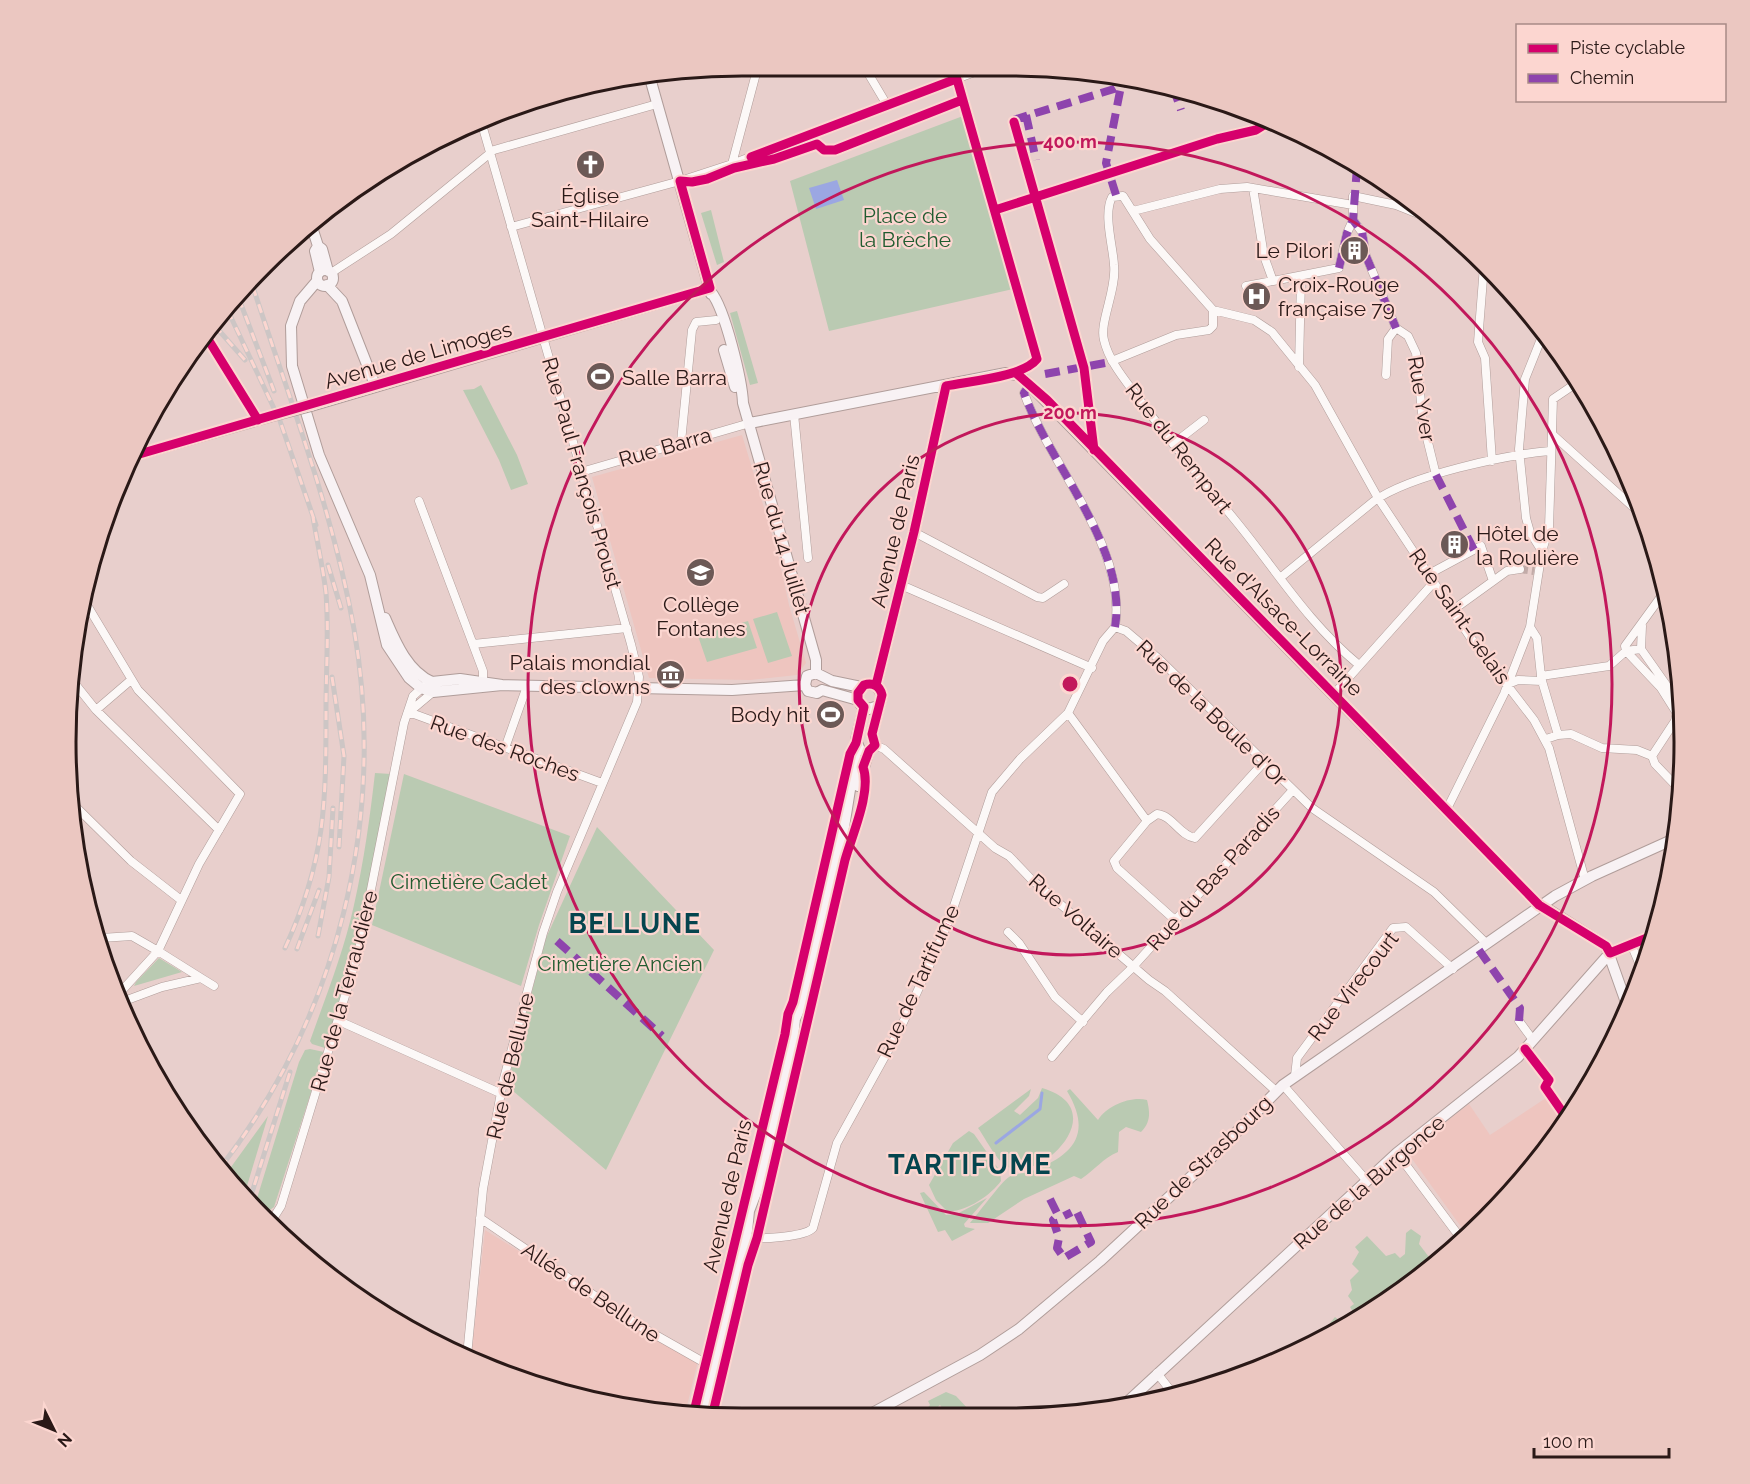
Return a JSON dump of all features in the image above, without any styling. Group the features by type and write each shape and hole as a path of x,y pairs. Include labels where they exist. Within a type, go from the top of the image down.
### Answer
{"main road":[{"name":"Rue du 14 Juillet","path":"651,83 711,290 722,317 742,390 743,403"},
{"path":"314,233 318,246 322,249 325,278 342,301 375,386"},
{"path":"325,278 298,307 291,326 292,366 319,455 359,545 380,609 387,645 405,673 421,688 502,685 732,690 805,685"},
{"name":"Rue du 14 Juillet","path":"711,290 710,299 736,392 743,403 750,423 820,675"},
{"name":"Avenue de Limoges","path":"143,453 711,290"},
{"name":"Rue d'Alsace-Lorraine","path":"946,386 1016,373 1030,384 1542,907 1606,946 1610,953"},
{"path":"750,423 946,386"},
{"name":"Avenue de Paris","path":"876,685 914,532 946,386"},
{"path":"380,609 397,644 413,669 433,687"},
{"path":"820,675 825,685 822,690"},
{"path":"820,675 861,687 868,684 876,685 882,694 878,706 869,709 822,690 810,692 805,685 807,676 820,675"},
{"path":"433,687 460,679 502,685"},
{"path":"861,687 861,704"},
{"name":"Avenue de Paris","path":"705,1406 746,1234 748,1211 757,1190 792,1041 795,1019 802,1003 823,895 839,845 839,828 861,704"},
{"name":"Avenue de Paris","path":"839,828 853,806 872,743 878,706"},
{"path":"864,732 872,743 860,750 856,742 864,732"},
{"name":"Rue de Strasbourg","path":"882,1408 980,1355 1019,1329 1100,1261 1207,1162 1280,1088 1295,1076 1453,969 1555,896 1666,843"},
{"path":"1524,888 1547,896 1555,896"},
{"path":"1610,953 1624,995"},
{"name":"Rue de la Burgonce","path":"1134,1396 1397,1153 1508,1066 1610,953"}],"street":[{"path":"732,164 755,76"},
{"path":"870,76 887,105"},
{"path":"511,228 680,181 732,164 965,76"},
{"path":"325,278 391,234 490,152 657,104"},
{"name":"Rue Paul François Proust","path":"483,129 627,628 638,670 639,688"},
{"path":"1253,188 1264,256 1273,281"},
{"path":"1112,361 1176,335 1209,330 1213,327 1213,310 1150,239 1132,211 1220,189 1253,188 1396,204 1403,207"},
{"name":"Rue du Rempart","path":"1132,211 1124,196 1116,195 1109,203 1115,278 1102,332 1112,361 1173,444 1316,626 1359,665"},
{"name":"Rue Yver","path":"1353,200 1353,220 1362,232 1366,256 1396,328 1408,336 1416,353 1423,422 1436,475"},
{"path":"1246,286 1301,278 1340,268 1347,233 1353,220"},
{"path":"1483,276 1478,342 1485,358 1492,461"},
{"path":"1299,367 1301,278"},
{"name":"Rue Saint-Gelais","path":"1213,310 1254,320 1272,332 1325,400 1378,498 1452,610 1508,684 1546,740 1585,880"},
{"path":"681,442 692,330 696,322 716,320"},
{"path":"1386,375 1384,363 1388,339 1396,328"},
{"path":"210,342 264,419"},
{"path":"1540,342 1525,379 1519,454 1526,518 1530,532 1542,550"},
{"name":"Rue de la Boule d'Or","path":"1030,384 1024,393 1037,425 1105,550 1115,588 1115,627 1126,631 1145,647 1292,790 1342,830 1434,892 1487,944"},
{"path":"1447,809 1508,684 1530,627 1537,571 1549,528 1553,399 1570,387"},
{"path":"794,414 808,558"},
{"path":"1173,444 1204,420"},
{"name":"Rue Barra","path":"581,472 750,423"},
{"path":"1552,434 1628,502"},
{"path":"1280,578 1378,498 1436,475 1519,454 1550,451"},
{"path":"419,501 483,671 483,681"},
{"path":"914,532 1037,597 1043,598 1064,584"},
{"path":"1429,574 1480,546 1493,580"},
{"path":"1452,610 1493,580 1512,569 1520,569"},
{"path":"1334,694 1434,582"},
{"path":"901,585 1092,668"},
{"path":"1658,601 1627,641 1626,651 1661,688 1672,707"},
{"path":"90,610 131,680 146,699 240,791 239,798 181,900 158,951 124,988"},
{"path":"1642,624 1641,649 1671,690"},
{"name":"Rue de Tartifume","path":"746,1234 757,1238 805,1233 813,1228 837,1143 900,1029 936,951 950,918 978,831 997,785 1068,713 1106,636 1115,627"},
{"path":"1530,627 1537,638 1542,679 1557,735"},
{"path":"473,644 627,628"},
{"path":"1508,684 1518,680 1542,679 1609,666 1626,651 1641,649"},
{"path":"96,710 131,680"},
{"path":"505,748 527,686"},
{"path":"407,714 433,687"},
{"name":"Rue de la Terraudière","path":"275,1216 281,1206 359,950 407,714 413,696 421,688"},
{"name":"Rue de Bellune","path":"467,1348 480,1218 500,1092 556,892 637,702 639,688"},
{"path":"79,689 96,710 219,830"},
{"path":"1068,713 1147,821"},
{"name":"Rue des Roches","path":"407,714 414,714 602,783"},
{"path":"1652,756 1673,721"},
{"path":"1546,740 1557,735 1571,734 1602,748 1637,750 1652,756 1655,764 1672,782"},
{"name":"Rue Voltaire","path":"872,743 884,749 1134,966 1280,1088 1367,1181"},
{"path":"1176,921 1114,865 1116,857 1147,821 1157,814 1163,814 1189,837 1195,838 1264,762"},
{"name":"Avenue de Paris","path":"714,1407 748,1265 757,1238 845,860 862,800 866,776 863,767"},
{"name":"Rue du Bas Paradis","path":"1052,1057 1107,992 1176,921 1292,790"},
{"path":"80,811 131,861 181,900"},
{"name":"Avenue de Paris","path":"695,1406 788,1014 823,895 839,828"},
{"name":"Rue Virecourt","path":"1295,1076 1297,1058 1393,928 1406,927 1453,969"},
{"path":"1008,932 1019,943 1055,996 1083,1022"},
{"path":"106,938 132,936 214,986"},
{"path":"1610,953 1643,939"},
{"path":"1631,944 1637,958"},
{"path":"128,999 149,991 201,978"},
{"path":"339,1021 500,1092"},
{"path":"1519,1021 1533,1040"},
{"path":"781,1051 792,1041"},
{"path":"1397,1153 1457,1233"},
{"name":"Allée de Bellune","path":"480,1218 674,1347 705,1363"},
{"name":"Avenue de Paris","path":"709,1349 721,1336"},
{"path":"1157,1373 1168,1388"}],"shaded area":[{"name":"Collège Fontanes","path":"742,435 778,554 789,605 806,663 797,675 750,680 649,678 592,477"},
{"path":"1549,1096 1561,1113 1508,1181 1462,1228 1407,1152 1469,1104 1490,1135"},
{"path":"485,1230 698,1361 687,1405 612,1395 570,1385 528,1372 472,1350"}],"green space":[{"name":"Place de la Brèche","path":"963,116 1013,289 829,331 790,181"},
{"path":"711,210 724,262 717,265 701,213"},
{"path":"737,311 758,383 750,385 730,313"},
{"path":"481,385 517,455 528,484 511,490 499,460 463,390 474,389"},
{"path":"777,612 792,656 768,663 753,619"},
{"path":"748,621 757,648 707,662 698,636"},
{"path":"375,773 391,774 364,912 325,1048 312,1044 310,1041 350,922 364,856"},
{"name":"Cimetière Cadet","path":"404,774 570,836 539,925 521,986 372,925"},
{"name":"Cimetière Ancien","path":"597,827 714,950 606,1170 507,1086 546,938"},
{"path":"159,958 182,972 134,986 136,982"},
{"path":"305,1050 324,1052 274,1207 269,1211 257,1198 299,1062"},
{"path":"1042,1088 1063,1098 1072,1111 1072,1126 1065,1140 1054,1153 1039,1164 1024,1169 1010,1168 996,1156 978,1128 1031,1089 1029,1096 1014,1111 1020,1115 1038,1098"},
{"path":"1070,1089 1098,1120 1107,1110 1120,1103 1133,1099 1147,1100 1149,1113 1147,1124 1141,1132 1126,1127 1119,1132 1118,1152 1108,1157 1081,1179 1074,1176 1024,1199 988,1223 970,1223 1009,1177 1047,1165 1069,1150 1078,1131 1078,1119 1067,1091"},
{"path":"268,1116 247,1186 231,1167"},
{"path":"969,1131 974,1134 1000,1171 1001,1181 977,1202 962,1209 947,1211 936,1200 929,1185 953,1143"},
{"path":"924,1192 946,1215 957,1214 987,1198 964,1224 965,1227 975,1229 952,1241 945,1230 938,1232 920,1193"},
{"path":"1411,1229 1421,1236 1419,1244 1429,1257 1352,1311 1350,1307 1354,1304 1348,1296 1352,1290 1350,1280 1359,1271 1352,1264 1359,1252 1355,1247 1367,1236 1386,1256 1395,1253 1400,1258 1405,1254 1406,1233"},
{"path":"946,1392 956,1396 967,1408 942,1408 940,1405 937,1408 927,1408 930,1405 928,1401"}],"water":[{"path":"837,180 844,200 816,209 809,188"}],"waterway":[{"path":"996,1143 1040,1109 1042,1093"}],"tunnel":[{"path":"1520,569 1534,571"}],"railway":[{"path":"225,1161 262,1108 296,1046 323,980 344,912 357,843 364,772 363,700 354,629 345,585 309,455 254,290"},
{"path":"241,304 274,391"},
{"path":"231,317 280,421 316,525"},
{"path":"219,331 245,360"},
{"path":"285,948 309,886 316,858 324,802 327,607 313,517"},
{"path":"328,565 341,608"},
{"path":"332,677 344,756 339,847"},
{"path":"318,936 329,877 333,808"},
{"path":"297,949 319,890"},
{"path":"252,1192 290,1072"}],"marked path":[{"path":"1013,120 1119,86"},
{"path":"1116,195 1106,163 1121,86"},
{"path":"1177,98 1181,110"},
{"path":"1026,115 1036,160"},
{"path":"1356,176 1353,220 1362,232 1366,256 1396,328"},
{"path":"1339,268 1347,233 1353,220"},
{"path":"1045,374 1105,363"},
{"path":"1030,384 1024,393 1036,421 1084,507 1099,537 1110,567 1116,597 1115,627"},
{"path":"1436,475 1474,550"},
{"path":"557,941 662,1036"},
{"path":"1479,950 1520,1008 1519,1021"},
{"path":"1050,1199 1058,1215 1053,1220 1059,1238 1057,1248 1064,1258 1091,1242 1076,1210 1064,1216"}],"cycle path":[{"path":"876,685 914,532 946,386 1008,374 1030,365 1037,359 956,76"},
{"path":"751,157 956,79"},
{"path":"680,181 692,182 707,179 734,168 774,159 817,144 824,150 835,150 962,100"},
{"path":"1014,122 1084,368 1094,450"},
{"path":"995,210 1262,127"},
{"path":"143,453 710,288 680,181"},
{"path":"210,343 258,420"},
{"path":"1016,373 1047,400 1539,905 1606,946 1610,953 1643,940"},
{"path":"695,1406 850,754 856,743 864,707 858,700 858,693 864,685 873,684 880,689 882,695 872,734 875,745 869,751 863,767 865,777 863,800 845,860 757,1238 748,1265 714,1407"},
{"path":"1525,1049 1549,1080 1545,1087 1562,1111"}],"place":[{"name":"Église Saint-Hilaire","path":"590,164"},
{"name":"Le Pilori","path":"1354,250"},
{"name":"Croix-Rouge française 79","path":"1257,296"},
{"name":"Salle Barra","path":"601,377"},
{"name":"Hôtel de la Roulière","path":"1455,545"},
{"name":"Collège Fontanes","path":"701,573"},
{"name":"Palais mondial des clowns","path":"671,674"},
{"name":"Body hit","path":"831,714"}],"district":[{"name":"BELLUNE","path":"635,923"},
{"name":"TARTIFUME","path":"970,1164"}]}
